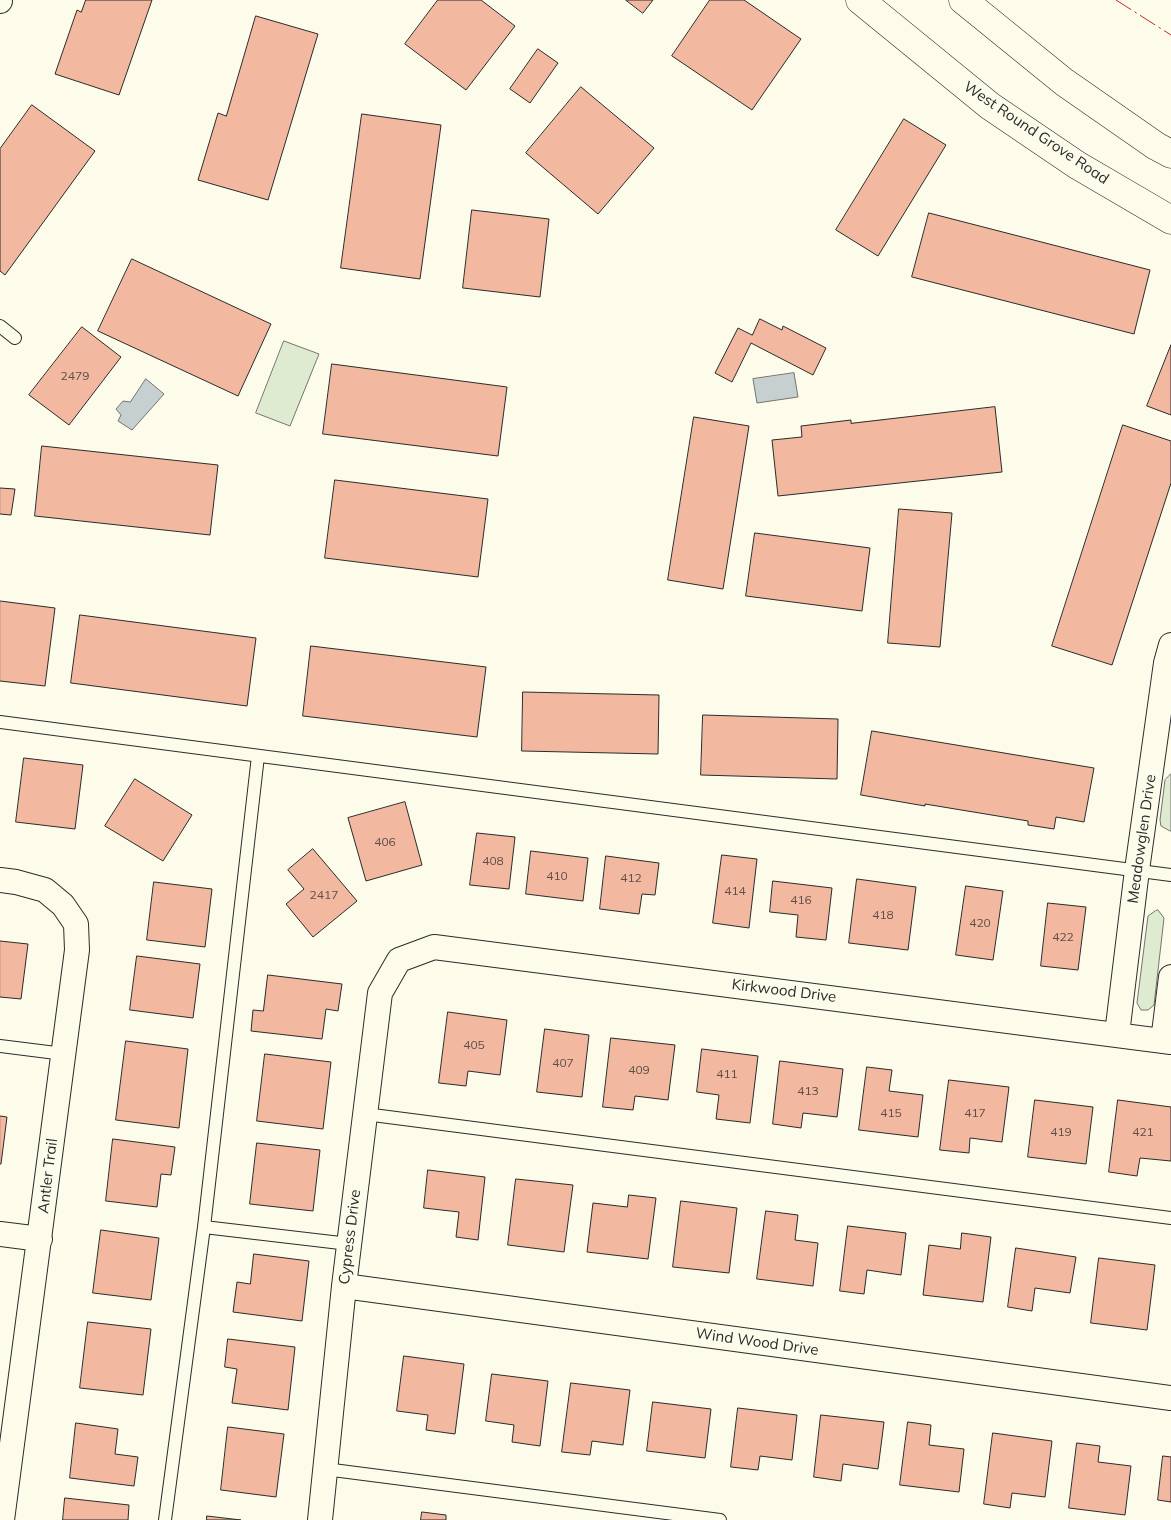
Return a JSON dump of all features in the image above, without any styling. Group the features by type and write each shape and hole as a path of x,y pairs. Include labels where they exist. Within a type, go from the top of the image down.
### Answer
{"main road":[{"name":"West Round Grove Road","path":"860,0 990,106 1077,165 1171,220"},
{"path":"963,0 1064,82 1156,146 1171,154"}],"street":[{"name":"Meadowglen Drive","path":"1117,1034 1137,870 1166,663 1171,645"},
{"name":"Antler Trail","path":"0,880 16,882 45,890 63,905 76,924 77,950 40,1239 7,1431 2,1520"},
{"name":"Kirkwood Drive","path":"399,960 434,947 1167,1041"},
{"name":"Cypress Drive","path":"320,1520 344,1286 380,993 399,960"},
{"path":"1167,1041 1171,976"},
{"path":"0,1234 40,1239"},
{"name":"Wind Wood Drive","path":"344,1286 1171,1398"}],"lane":[{"path":"0,326 15,338"},
{"path":"0,722 1171,875"},
{"path":"165,1520 204,1227 258,756"},
{"path":"0,1046 64,1054"},
{"path":"365,1114 1171,1218"},
{"path":"204,1227 349,1244"},
{"path":"325,1469 720,1520"}],"green space":[{"path":"284,341 319,354 290,426 256,413"},
{"path":"1171,774 1170,831 1161,826 1160,820 1165,780"},
{"path":"1158,910 1164,918 1154,1005 1148,1010 1141,1010 1137,1003 1148,916"}],"shaded area":[{"path":"794,373 798,397 757,403 753,379"},
{"path":"146,379 164,394 132,430 118,421 121,415 116,409 123,401 130,402"}],"building":[{"path":"86,0 152,0 119,95 55,74 77,10 81,12"},
{"path":"438,0 481,0 515,26 466,90 405,44"},
{"path":"626,0 653,0 643,13"},
{"path":"710,0 744,0 801,39 752,110 672,56"},
{"path":"256,16 318,34 268,200 198,180 218,113 226,116"},
{"path":"538,49 558,63 530,103 510,89"},
{"path":"581,87 654,148 598,214 526,153"},
{"path":"32,105 95,151 5,275 0,271 0,149"},
{"path":"362,114 441,125 420,279 341,268"},
{"path":"904,119 946,145 878,256 836,230"},
{"path":"472,210 549,219 540,297 463,288"},
{"path":"929,213 1150,270 1134,334 912,277"},
{"path":"132,259 271,324 238,396 98,331"},
{"path":"760,319 782,330 783,326 826,348 813,375 751,343 732,382 715,373 738,328 752,335"},
{"path":"82,327 121,357 69,425 29,395"},
{"path":"1171,345 1171,415 1147,406"},
{"path":"332,364 507,387 498,456 323,434"},
{"path":"995,407 1002,472 778,496 772,440 802,437 801,426 851,420 851,423"},
{"path":"694,417 749,426 723,589 668,580"},
{"path":"1123,425 1171,441 1171,483 1112,665 1052,646"},
{"path":"42,446 218,465 210,535 35,516"},
{"path":"335,480 488,499 478,577 325,558"},
{"path":"0,488 15,489 11,515 0,514"},
{"path":"899,509 952,513 940,647 888,643"},
{"path":"755,533 870,548 862,611 746,596"},
{"path":"0,601 55,608 45,686 0,681"},
{"path":"80,615 256,638 247,706 71,683"},
{"path":"311,646 486,667 477,737 303,716"},
{"path":"523,692 659,695 658,754 522,751"},
{"path":"703,715 838,719 837,779 701,775"},
{"path":"872,731 1094,768 1084,822 1056,817 1054,829 1028,825 1028,821 861,795"},
{"path":"24,758 83,765 75,829 16,822"},
{"path":"135,779 192,815 163,861 105,826"},
{"path":"405,802 422,865 366,881 348,818"},
{"path":"477,833 515,837 509,889 470,885"},
{"path":"313,849 357,901 313,937 286,904 304,889 288,870"},
{"path":"531,851 588,858 583,901 526,894"},
{"path":"722,855 757,859 749,928 713,923"},
{"path":"606,856 659,863 655,895 642,894 639,914 600,909"},
{"path":"857,879 916,887 908,950 849,943"},
{"path":"773,881 832,888 826,940 796,937 798,915 770,912"},
{"path":"154,882 212,889 205,947 147,940"},
{"path":"966,886 1003,891 993,960 956,955"},
{"path":"1048,903 1086,907 1078,970 1041,966"},
{"path":"0,941 28,944 21,999 0,997"},
{"path":"137,956 200,964 193,1018 130,1010"},
{"path":"268,975 342,984 338,1011 326,1009 322,1039 251,1031 253,1010 263,1011"},
{"path":"448,1012 507,1020 500,1075 468,1071 466,1086 439,1083"},
{"path":"545,1029 589,1035 582,1097 537,1092"},
{"path":"611,1038 675,1045 668,1100 635,1096 633,1110 603,1107"},
{"path":"126,1041 188,1049 179,1128 116,1120"},
{"path":"702,1049 758,1056 750,1123 716,1119 719,1095 697,1092"},
{"path":"265,1054 331,1062 323,1129 257,1121"},
{"path":"780,1061 843,1069 837,1117 803,1113 801,1128 773,1124"},
{"path":"867,1067 892,1070 889,1091 923,1095 918,1137 859,1130"},
{"path":"949,1080 1009,1087 1002,1142 970,1138 969,1153 940,1150"},
{"path":"1035,1100 1093,1107 1086,1164 1028,1157"},
{"path":"1118,1100 1171,1107 1171,1161 1140,1158 1137,1176 1109,1172"},
{"path":"0,1116 7,1117 1,1164 0,1164"},
{"path":"113,1139 175,1147 171,1175 161,1174 157,1207 106,1201"},
{"path":"257,1143 320,1150 313,1211 250,1204"},
{"path":"428,1170 485,1177 478,1240 456,1237 459,1212 424,1208"},
{"path":"516,1179 573,1185 564,1252 508,1245"},
{"path":"629,1195 656,1198 648,1259 587,1252 593,1203 627,1207"},
{"path":"681,1201 737,1208 729,1273 673,1267"},
{"path":"766,1211 798,1215 795,1240 818,1243 813,1286 757,1279"},
{"path":"848,1226 906,1233 901,1275 867,1270 864,1294 840,1291"},
{"path":"101,1230 159,1238 151,1300 93,1293"},
{"path":"962,1233 991,1237 983,1302 923,1295 929,1245 960,1249"},
{"path":"1016,1248 1076,1257 1070,1293 1035,1288 1032,1311 1008,1307"},
{"path":"254,1254 309,1261 302,1321 233,1312 237,1282 250,1284"},
{"path":"1099,1258 1155,1265 1147,1330 1091,1323"},
{"path":"88,1322 151,1329 143,1395 80,1388"},
{"path":"228,1339 295,1347 288,1410 232,1403 237,1369 225,1367"},
{"path":"404,1356 464,1364 455,1434 426,1430 428,1415 397,1411"},
{"path":"492,1374 548,1381 540,1446 512,1442 514,1425 486,1421"},
{"path":"571,1383 630,1390 623,1445 592,1441 590,1455 562,1452"},
{"path":"653,1402 711,1409 705,1458 647,1451"},
{"path":"738,1408 797,1415 792,1460 760,1456 758,1470 731,1467"},
{"path":"821,1415 884,1422 878,1469 843,1464 841,1481 814,1477"},
{"path":"908,1422 931,1425 929,1445 964,1449 959,1492 900,1485"},
{"path":"76,1423 118,1429 115,1454 138,1457 134,1486 70,1478"},
{"path":"228,1427 284,1434 276,1497 221,1490"},
{"path":"993,1433 1052,1441 1045,1497 1012,1493 1010,1508 984,1504"},
{"path":"1077,1443 1100,1446 1098,1462 1131,1466 1125,1515 1069,1508"},
{"path":"1163,1456 1171,1457 1171,1502 1158,1500"},
{"path":"65,1498 129,1505 128,1520 63,1520"},
{"path":"422,1512 446,1515 446,1520 421,1520"},
{"path":"207,1516 241,1520 207,1520"}],"power":[{"path":"1116,0 1171,35"}]}
